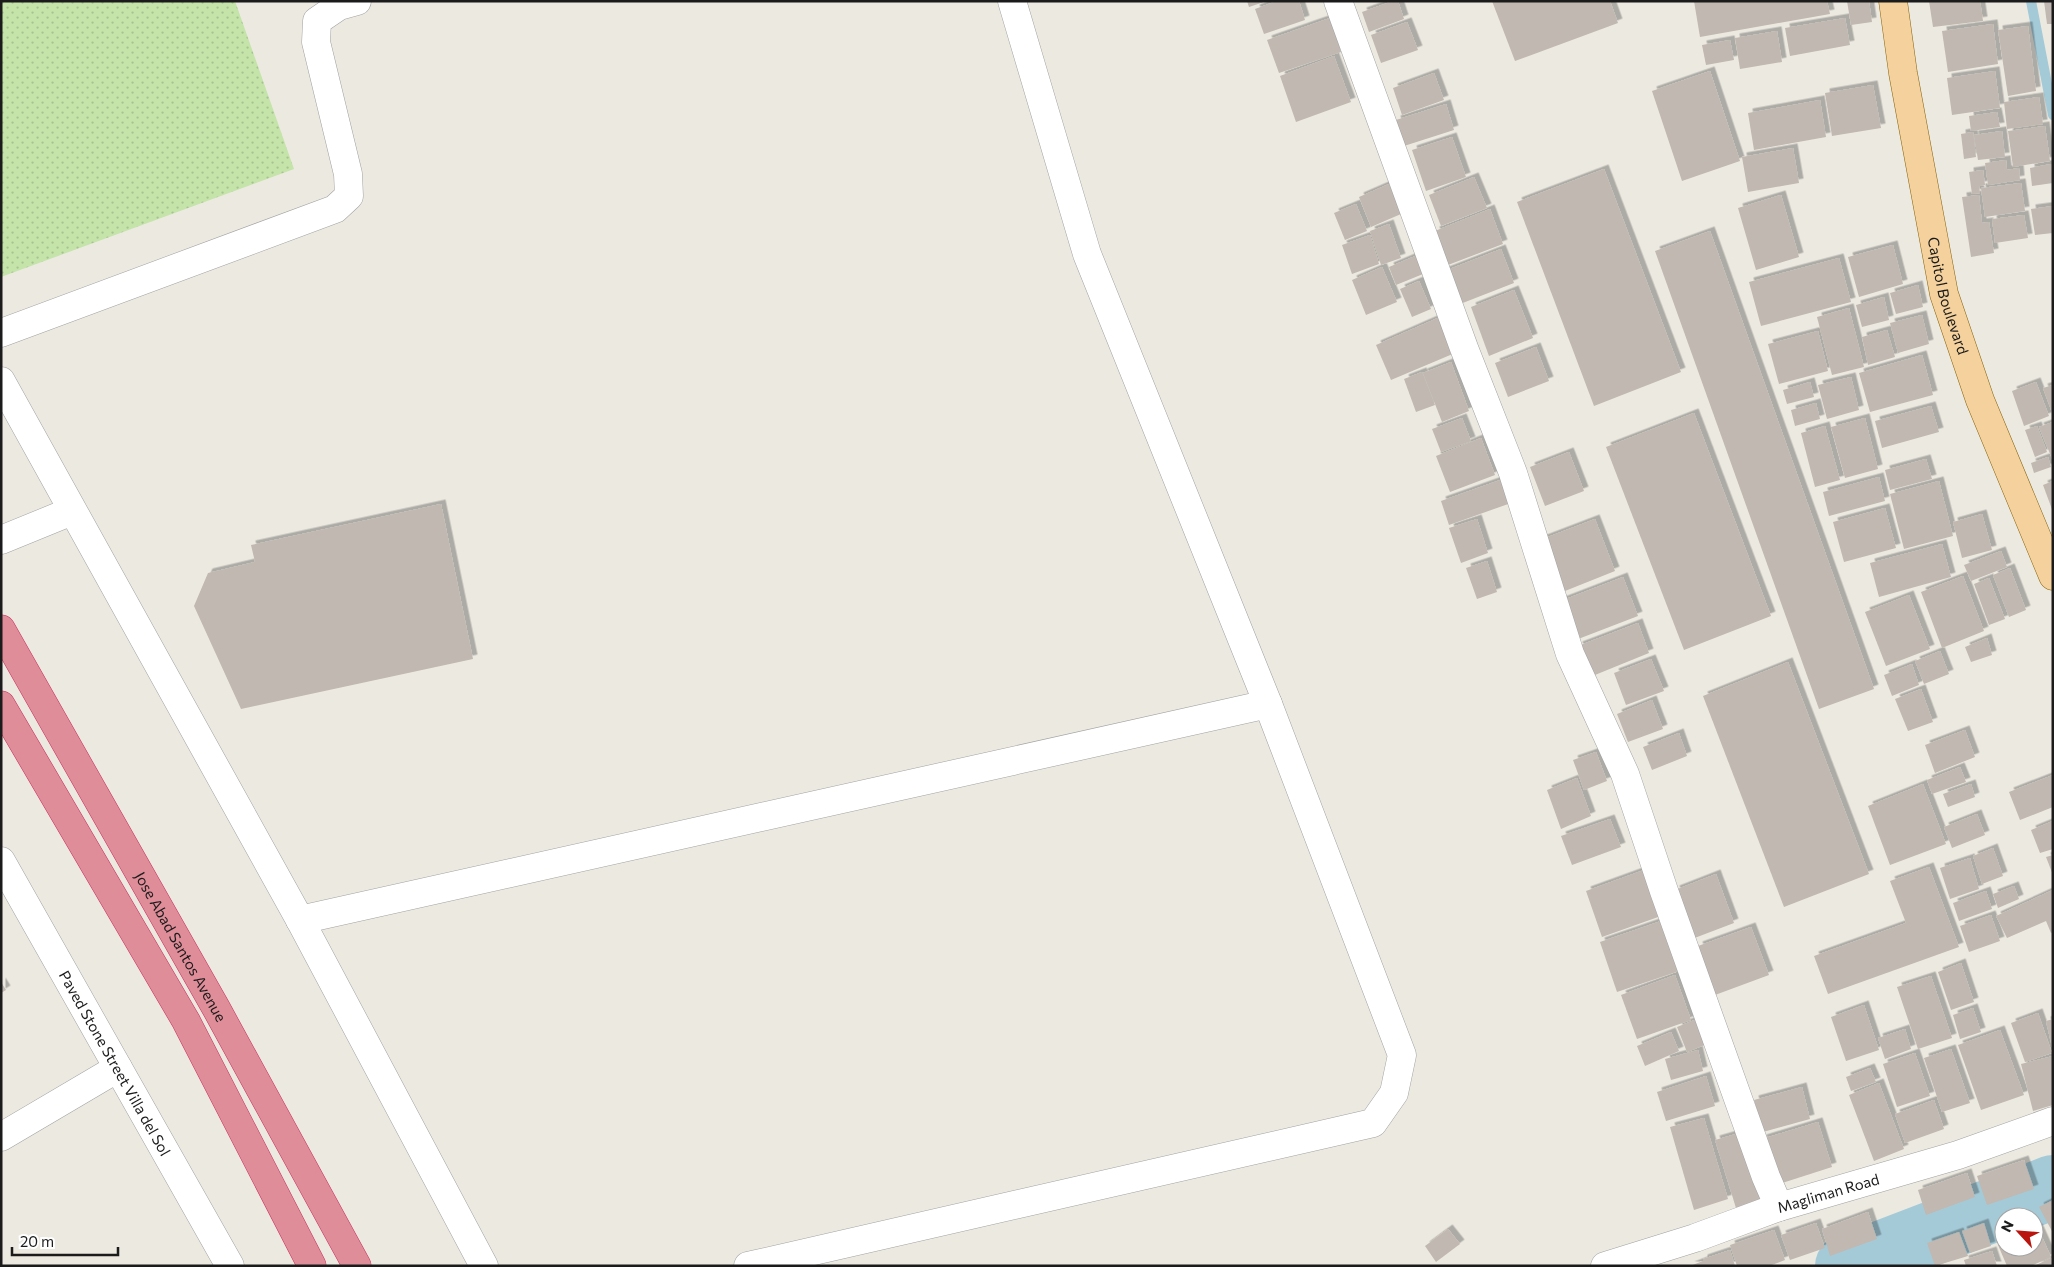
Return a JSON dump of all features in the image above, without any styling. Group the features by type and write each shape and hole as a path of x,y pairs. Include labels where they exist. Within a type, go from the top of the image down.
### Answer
{"highway":[{"name":"Jose Abad Santos Avenue","path":"1,629 216,1008 357,1266"},
{"path":"1,705 186,1021 312,1266"}],"main road":[{"name":"Capitol Boulevard","path":"1893,1 1910,110 1944,294 1980,400 2053,576"}],"street":[{"path":"1,333 334,209 349,196 348,174 316,42 318,21 338,6 358,1"},
{"path":"748,1266 1373,1123 1394,1093 1402,1055 1268,704 1087,254 1012,1"},
{"path":"1338,1 1460,338 1513,473 1570,654 1624,774 1766,1177 1779,1207"},
{"path":"1,381 300,920 484,1266"},
{"path":"1,540 72,511"},
{"path":"300,920 1268,704"},
{"name":"Paved Stone Street Villa del Sol","path":"1,861 230,1266"},
{"path":"1,1137 118,1068"},
{"name":"Magliman Road","path":"1605,1266 1695,1238 1779,1207 1958,1154 2053,1121"}],"green space":[{"path":"1,1 235,1 294,169 1,277"}],"building":[{"path":"1247,1 1264,1 1264,2 1249,7"},
{"path":"1277,1 1299,1 1305,20 1264,34 1255,9"},
{"path":"1398,1 1404,19 1369,32 1362,12"},
{"path":"1492,1 1610,1 1618,23 1515,61"},
{"path":"1694,1 1827,1 1830,14 1700,37"},
{"path":"1847,1 1869,1 1872,22 1851,25"},
{"path":"1929,1 1980,1 1983,21 1933,27"},
{"path":"2044,1 2053,1 2053,24 2047,24"},
{"path":"1330,18 1341,52 1279,73 1267,40"},
{"path":"1845,18 1850,45 1790,56 1785,28"},
{"path":"1407,22 1418,50 1381,63 1371,35"},
{"path":"1993,24 1998,64 1948,72 1942,31"},
{"path":"2028,26 2036,91 2008,96 1998,30"},
{"path":"1777,31 1782,62 1740,69 1735,38"},
{"path":"1730,40 1734,60 1706,65 1702,45"},
{"path":"1334,56 1351,102 1296,122 1280,76"},
{"path":"1710,71 1740,161 1682,181 1652,91"},
{"path":"1995,71 2000,108 1952,115 1947,78"},
{"path":"1434,73 1444,100 1402,115 1393,88"},
{"path":"1873,85 1881,128 1832,136 1825,93"},
{"path":"2039,97 2043,124 2007,129 2004,102"},
{"path":"1820,100 1826,137 1754,150 1748,113"},
{"path":"1446,104 1454,130 1404,146 1396,120"},
{"path":"1997,112 2000,127 1971,131 1969,116"},
{"path":"2045,126 2050,161 2013,167 2008,131"},
{"path":"2002,131 2005,157 1978,160 1974,135"},
{"path":"1973,132 1976,157 1964,159 1961,134"},
{"path":"1452,137 1466,177 1426,191 1412,150"},
{"path":"1793,148 1799,183 1748,192 1742,157"},
{"path":"2006,160 2007,170 2019,168 2020,180 1988,185 1985,163"},
{"path":"2051,164 2053,183 2032,186 2030,168"},
{"path":"1604,169 1681,372 1594,406 1517,202"},
{"path":"1983,170 1985,185 1979,186 1980,193 1972,194 1969,172"},
{"path":"1474,177 1487,208 1441,226 1429,195"},
{"path":"2021,183 2025,211 1985,217 1981,188"},
{"path":"1389,184 1401,214 1371,227 1359,197"},
{"path":"1781,195 1799,257 1756,270 1738,208"},
{"path":"1979,195 1982,223 1989,222 1994,253 1971,257 1962,197"},
{"path":"1356,204 1367,231 1345,240 1334,213"},
{"path":"2053,206 2053,233 2035,235 2031,209"},
{"path":"1490,209 1503,244 1448,265 1435,231"},
{"path":"2024,215 2028,238 1995,243 1992,219"},
{"path":"1389,224 1401,258 1381,265 1370,231"},
{"path":"1710,231 1874,689 1819,709 1655,251"},
{"path":"1370,235 1379,264 1352,274 1342,245"},
{"path":"1893,245 1903,284 1859,297 1848,257"},
{"path":"1501,249 1514,283 1455,306 1442,272"},
{"path":"1420,254 1428,272 1396,285 1389,267"},
{"path":"1839,258 1851,302 1761,326 1749,282"},
{"path":"1382,267 1397,302 1366,315 1352,280"},
{"path":"1419,281 1431,309 1412,317 1400,289"},
{"path":"1918,285 1923,307 1896,314 1890,293"},
{"path":"1514,290 1533,338 1489,356 1471,307"},
{"path":"1884,297 1889,320 1862,327 1856,305"},
{"path":"1849,308 1864,367 1832,375 1817,317"},
{"path":"1922,315 1929,344 1898,353 1890,323"},
{"path":"1440,317 1455,353 1391,380 1376,345"},
{"path":"1887,330 1895,357 1868,365 1862,337"},
{"path":"1818,331 1828,371 1779,384 1768,344"},
{"path":"1536,347 1549,381 1508,397 1495,363"},
{"path":"1922,355 1933,395 1870,412 1859,373"},
{"path":"1451,362 1469,411 1442,422 1423,373"},
{"path":"1422,372 1435,405 1416,412 1404,379"},
{"path":"1851,377 1859,410 1827,419 1818,385"},
{"path":"1810,382 1814,397 1787,404 1783,390"},
{"path":"2036,382 2049,416 2024,426 2012,391"},
{"path":"2053,385 2053,415 2043,388"},
{"path":"1816,403 1820,419 1795,426 1791,410"},
{"path":"1931,406 1939,432 1882,448 1875,421"},
{"path":"1694,413 1771,616 1684,650 1606,447"},
{"path":"1462,418 1471,441 1441,452 1432,429"},
{"path":"1865,418 1878,469 1845,478 1831,427"},
{"path":"2053,422 2053,461 2039,427"},
{"path":"1825,426 1840,480 1815,487 1801,433"},
{"path":"2037,426 2047,452 2035,457 2025,430"},
{"path":"1481,438 1495,475 1450,492 1436,456"},
{"path":"1569,452 1584,491 1545,506 1530,467"},
{"path":"2048,457 2051,467 2034,473 2031,463"},
{"path":"1926,459 1932,479 1890,490 1885,470"},
{"path":"1879,477 1885,501 1829,516 1823,492"},
{"path":"1503,479 1511,503 1449,525 1441,501"},
{"path":"1939,481 1953,536 1904,549 1890,494"},
{"path":"2053,481 2053,512 2043,485"},
{"path":"441,504 473,659 241,709 194,606 208,573 255,562 251,545"},
{"path":"1885,508 1896,548 1844,562 1833,522"},
{"path":"1982,514 1992,550 1962,558 1953,522"},
{"path":"1477,519 1488,553 1461,563 1449,528"},
{"path":"1595,519 1615,571 1560,593 1540,540"},
{"path":"1942,544 1951,577 1879,597 1870,563"},
{"path":"2001,551 2007,567 1971,581 1964,565"},
{"path":"1487,561 1497,592 1477,599 1466,568"},
{"path":"2010,568 2026,610 2009,617 1993,575"},
{"path":"1963,576 1984,631 1942,648 1921,592"},
{"path":"1623,577 1638,616 1573,641 1558,602"},
{"path":"1989,578 2005,619 1989,625 1974,584"},
{"path":"1909,595 1930,649 1886,666 1865,612"},
{"path":"1638,623 1649,653 1590,677 1578,646"},
{"path":"1987,638 1992,655 1971,662 1965,647"},
{"path":"1940,651 1949,674 1924,684 1915,661"},
{"path":"1651,659 1664,691 1626,705 1614,673"},
{"path":"1788,662 1869,874 1784,907 1703,696"},
{"path":"1912,664 1919,685 1892,696 1884,675"},
{"path":"1921,689 1933,722 1908,731 1895,699"},
{"path":"1652,700 1663,729 1628,742 1617,714"},
{"path":"1965,730 1975,757 1935,773 1925,745"},
{"path":"1679,733 1687,756 1652,770 1643,747"},
{"path":"1596,752 1607,781 1584,790 1573,760"},
{"path":"1960,767 1966,782 1932,794 1927,780"},
{"path":"2053,775 2053,807 2020,820 2009,792"},
{"path":"1577,778 1591,816 1561,829 1547,790"},
{"path":"1923,784 1946,844 1890,865 1868,806"},
{"path":"1971,784 1975,797 1948,807 1943,794"},
{"path":"1977,814 1985,835 1952,848 1944,827"},
{"path":"1610,819 1621,847 1572,865 1561,836"},
{"path":"2053,821 2053,849 2040,853 2031,830"},
{"path":"1993,848 2003,876 1982,884 1973,856"},
{"path":"2053,855 2053,875 2046,857"},
{"path":"1970,858 1979,889 1950,899 1940,868"},
{"path":"1929,867 1959,947 1828,994 1814,956 1906,923 1890,881"},
{"path":"1644,870 1661,916 1602,937 1586,891"},
{"path":"1716,874 1734,923 1692,939 1675,890"},
{"path":"2014,886 2019,899 1998,908 1993,894"},
{"path":"2053,890 2053,932 2051,933 2046,921 2007,938 1996,916"},
{"path":"1986,891 1992,909 1959,921 1953,903"},
{"path":"1991,915 2000,941 1969,952 1960,926"},
{"path":"1664,920 1682,970 1617,992 1600,942"},
{"path":"1751,927 1769,975 1715,995 1698,946"},
{"path":"1961,963 1974,1002 1951,1010 1938,972"},
{"path":"1675,975 1691,1020 1637,1039 1621,995"},
{"path":"1931,976 1952,1038 1918,1049 1897,987"},
{"path":"1,982 6,990 1,993"},
{"path":"1864,1005 1879,1050 1846,1061 1831,1017"},
{"path":"1973,1008 1981,1032 1960,1039 1953,1015"},
{"path":"2038,1013 2052,1053 2025,1062 2011,1023"},
{"path":"1697,1019 1707,1044 1687,1052 1677,1027"},
{"path":"2053,1019 2053,1047 2052,1047 2046,1021"},
{"path":"1905,1029 1911,1049 1885,1059 1878,1038"},
{"path":"2000,1030 2024,1095 1981,1110 1958,1045"},
{"path":"1671,1032 1679,1051 1645,1066 1637,1046"},
{"path":"1951,1049 1970,1103 1942,1112 1924,1058"},
{"path":"1698,1050 1703,1071 1671,1080 1665,1059"},
{"path":"1915,1053 1930,1096 1897,1107 1883,1064"},
{"path":"2053,1056 2053,1105 2033,1111 2021,1064"},
{"path":"1870,1068 1876,1082 1851,1091 1846,1077"},
{"path":"1706,1076 1715,1106 1666,1121 1657,1092"},
{"path":"1879,1083 1904,1149 1874,1161 1849,1095"},
{"path":"1802,1087 1810,1119 1763,1132 1754,1100"},
{"path":"1934,1100 1944,1129 1905,1143 1895,1114"},
{"path":"1704,1118 1728,1199 1694,1210 1670,1127"},
{"path":"1818,1122 1832,1167 1776,1185 1762,1139"},
{"path":"1743,1132 1764,1199 1736,1208 1715,1140"},
{"path":"2024,1160 2034,1189 1987,1205 1977,1176"},
{"path":"1967,1173 1975,1197 1926,1215 1918,1190"},
{"path":"2053,1200 2053,1233 2044,1216 2044,1207 2039,1207"},
{"path":"1868,1212 1877,1239 1830,1256 1822,1229"},
{"path":"1816,1223 1825,1248 1790,1260 1781,1235"},
{"path":"1984,1223 1991,1246 1970,1253 1962,1231"},
{"path":"1448,1229 1460,1244 1436,1262 1425,1246"},
{"path":"1774,1230 1785,1260 1769,1266 1737,1266 1730,1245"},
{"path":"1959,1232 1968,1256 1935,1266 1927,1243"},
{"path":"2044,1241 2051,1257 2031,1266 2007,1266 2003,1257 2044,1257"},
{"path":"1730,1250 1735,1266 1690,1266 1703,1261 1703,1259"},
{"path":"1992,1251 1997,1266 1966,1266 1964,1260"},
{"path":"2051,1258 2053,1266 2034,1266"}],"waterway":[{"path":"2031,1 2053,115"},
{"path":"1847,1266 2053,1187"}]}
